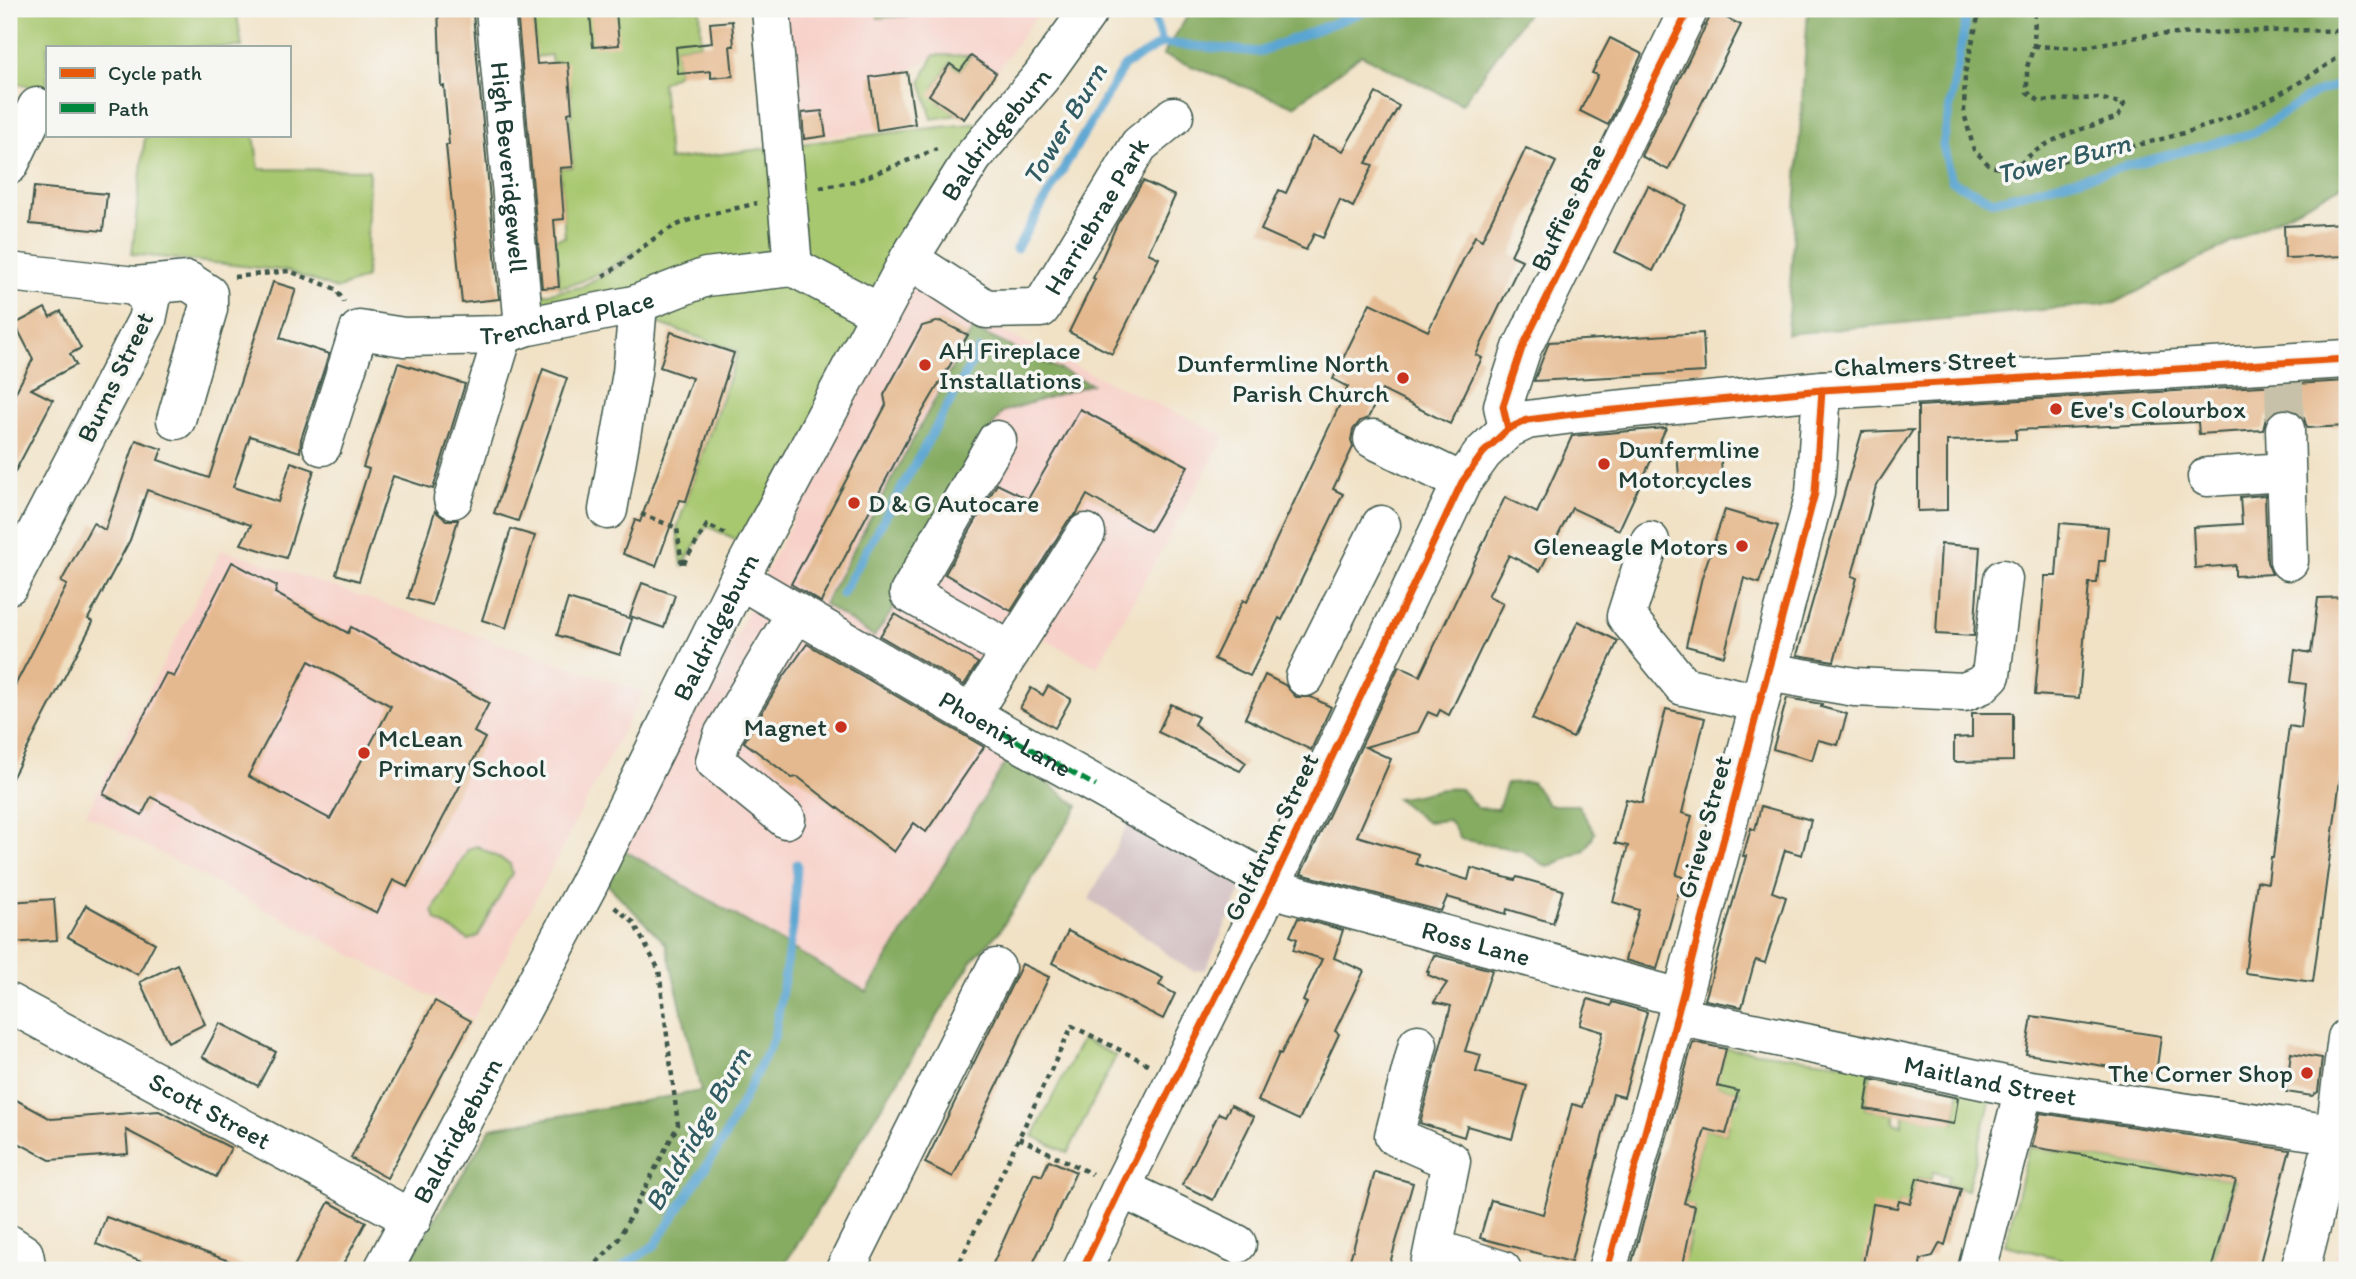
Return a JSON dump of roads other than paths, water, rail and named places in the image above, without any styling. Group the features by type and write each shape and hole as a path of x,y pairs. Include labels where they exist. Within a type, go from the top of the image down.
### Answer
{"street":[{"name":"High Beveridgewell","path":"495,9 513,331"},
{"path":"771,9 793,267 880,313"},
{"name":"Baldridgeburn","path":"383,1270 587,886 747,564 909,259 973,157 1041,78 1090,9"},
{"name":"Buffies Brae","path":"1508,429 1503,406 1522,348 1689,9"},
{"path":"9,165 37,107"},
{"name":"Harriebrae Park","path":"909,259 986,309 1041,308 1139,145 1174,116"},
{"name":"Trenchard Place","path":"322,446 359,330 404,337 513,331 634,305 706,277 793,267"},
{"name":"Burns Street","path":"9,272 135,286 151,301 147,320 9,585"},
{"path":"135,286 188,281 208,294 208,309 176,420"},
{"path":"610,506 632,373 637,317 634,305"},
{"path":"453,499 513,331"},
{"name":"Chalmers Street","path":"1508,429 1527,421 1573,414 1822,390 2283,372 2347,359"},
{"name":"Grieve Street","path":"1607,1270 1815,492 1822,390"},
{"name":"Golfdrum Street","path":"1082,1270 1270,888 1462,482 1483,453 1508,429"},
{"path":"2285,429 2289,561"},
{"path":"1373,439 1462,482"},
{"path":"997,440 909,593 1011,651"},
{"path":"2207,477 2286,472"},
{"path":"1306,677 1381,525"},
{"path":"987,724 1011,651 1086,533"},
{"path":"1650,541 1626,616 1683,686 1855,687 1964,692 1981,685 1992,675 2003,579"},
{"name":"Phoenix Lane","path":"747,564 796,612 987,724 1251,872 1270,888"},
{"path":"1346,596 1398,618"},
{"path":"786,819 715,761 723,735 796,612"},
{"name":"Ross Lane","path":"1270,888 1679,1007"},
{"path":"859,1265 996,968"},
{"name":"Scott Street","path":"9,1003 412,1219"},
{"name":"Maitland Street","path":"1679,1007 2024,1089 2341,1134"},
{"path":"2300,1270 2341,1134 2347,1038"},
{"path":"1418,1044 1394,1136 1451,1161 1432,1260 1502,1270"},
{"path":"1977,1270 2024,1089"},
{"path":"1121,1188 1237,1244"},
{"path":"9,1244 23,1254 27,1270"}],"waterway":[{"name":"Tower Burn","path":"1016,249 1124,66 1162,43 1259,52 1370,9"},
{"name":"Tower Burn","path":"1968,9 1943,145 1952,181 1993,201 2253,133 2315,93 2347,82"},
{"path":"1153,14 1162,43"},
{"name":"Tower Burn","path":"842,594 979,350"},
{"name":"Baldridge Burn","path":"618,1270 655,1245 722,1142 774,1038 793,926 797,864"}],"tunnel":[{"path":"2284,382 2285,429"}],"place":[{"name":"AH Fireplace Installations","path":"925,365"},
{"name":"Dunfermline North Parish Church","path":"1403,378"},
{"name":"Eve's Colourbox","path":"2056,409"},
{"name":"Dunfermline Motorcycles","path":"1604,464"},
{"name":"D & G Autocare","path":"854,503"},
{"name":"Gleneagle Motors","path":"1742,546"},
{"name":"Magnet","path":"841,727"},
{"name":"McLean Primary School","path":"364,753"},
{"name":"The Corner Shop","path":"2307,1073"}]}
